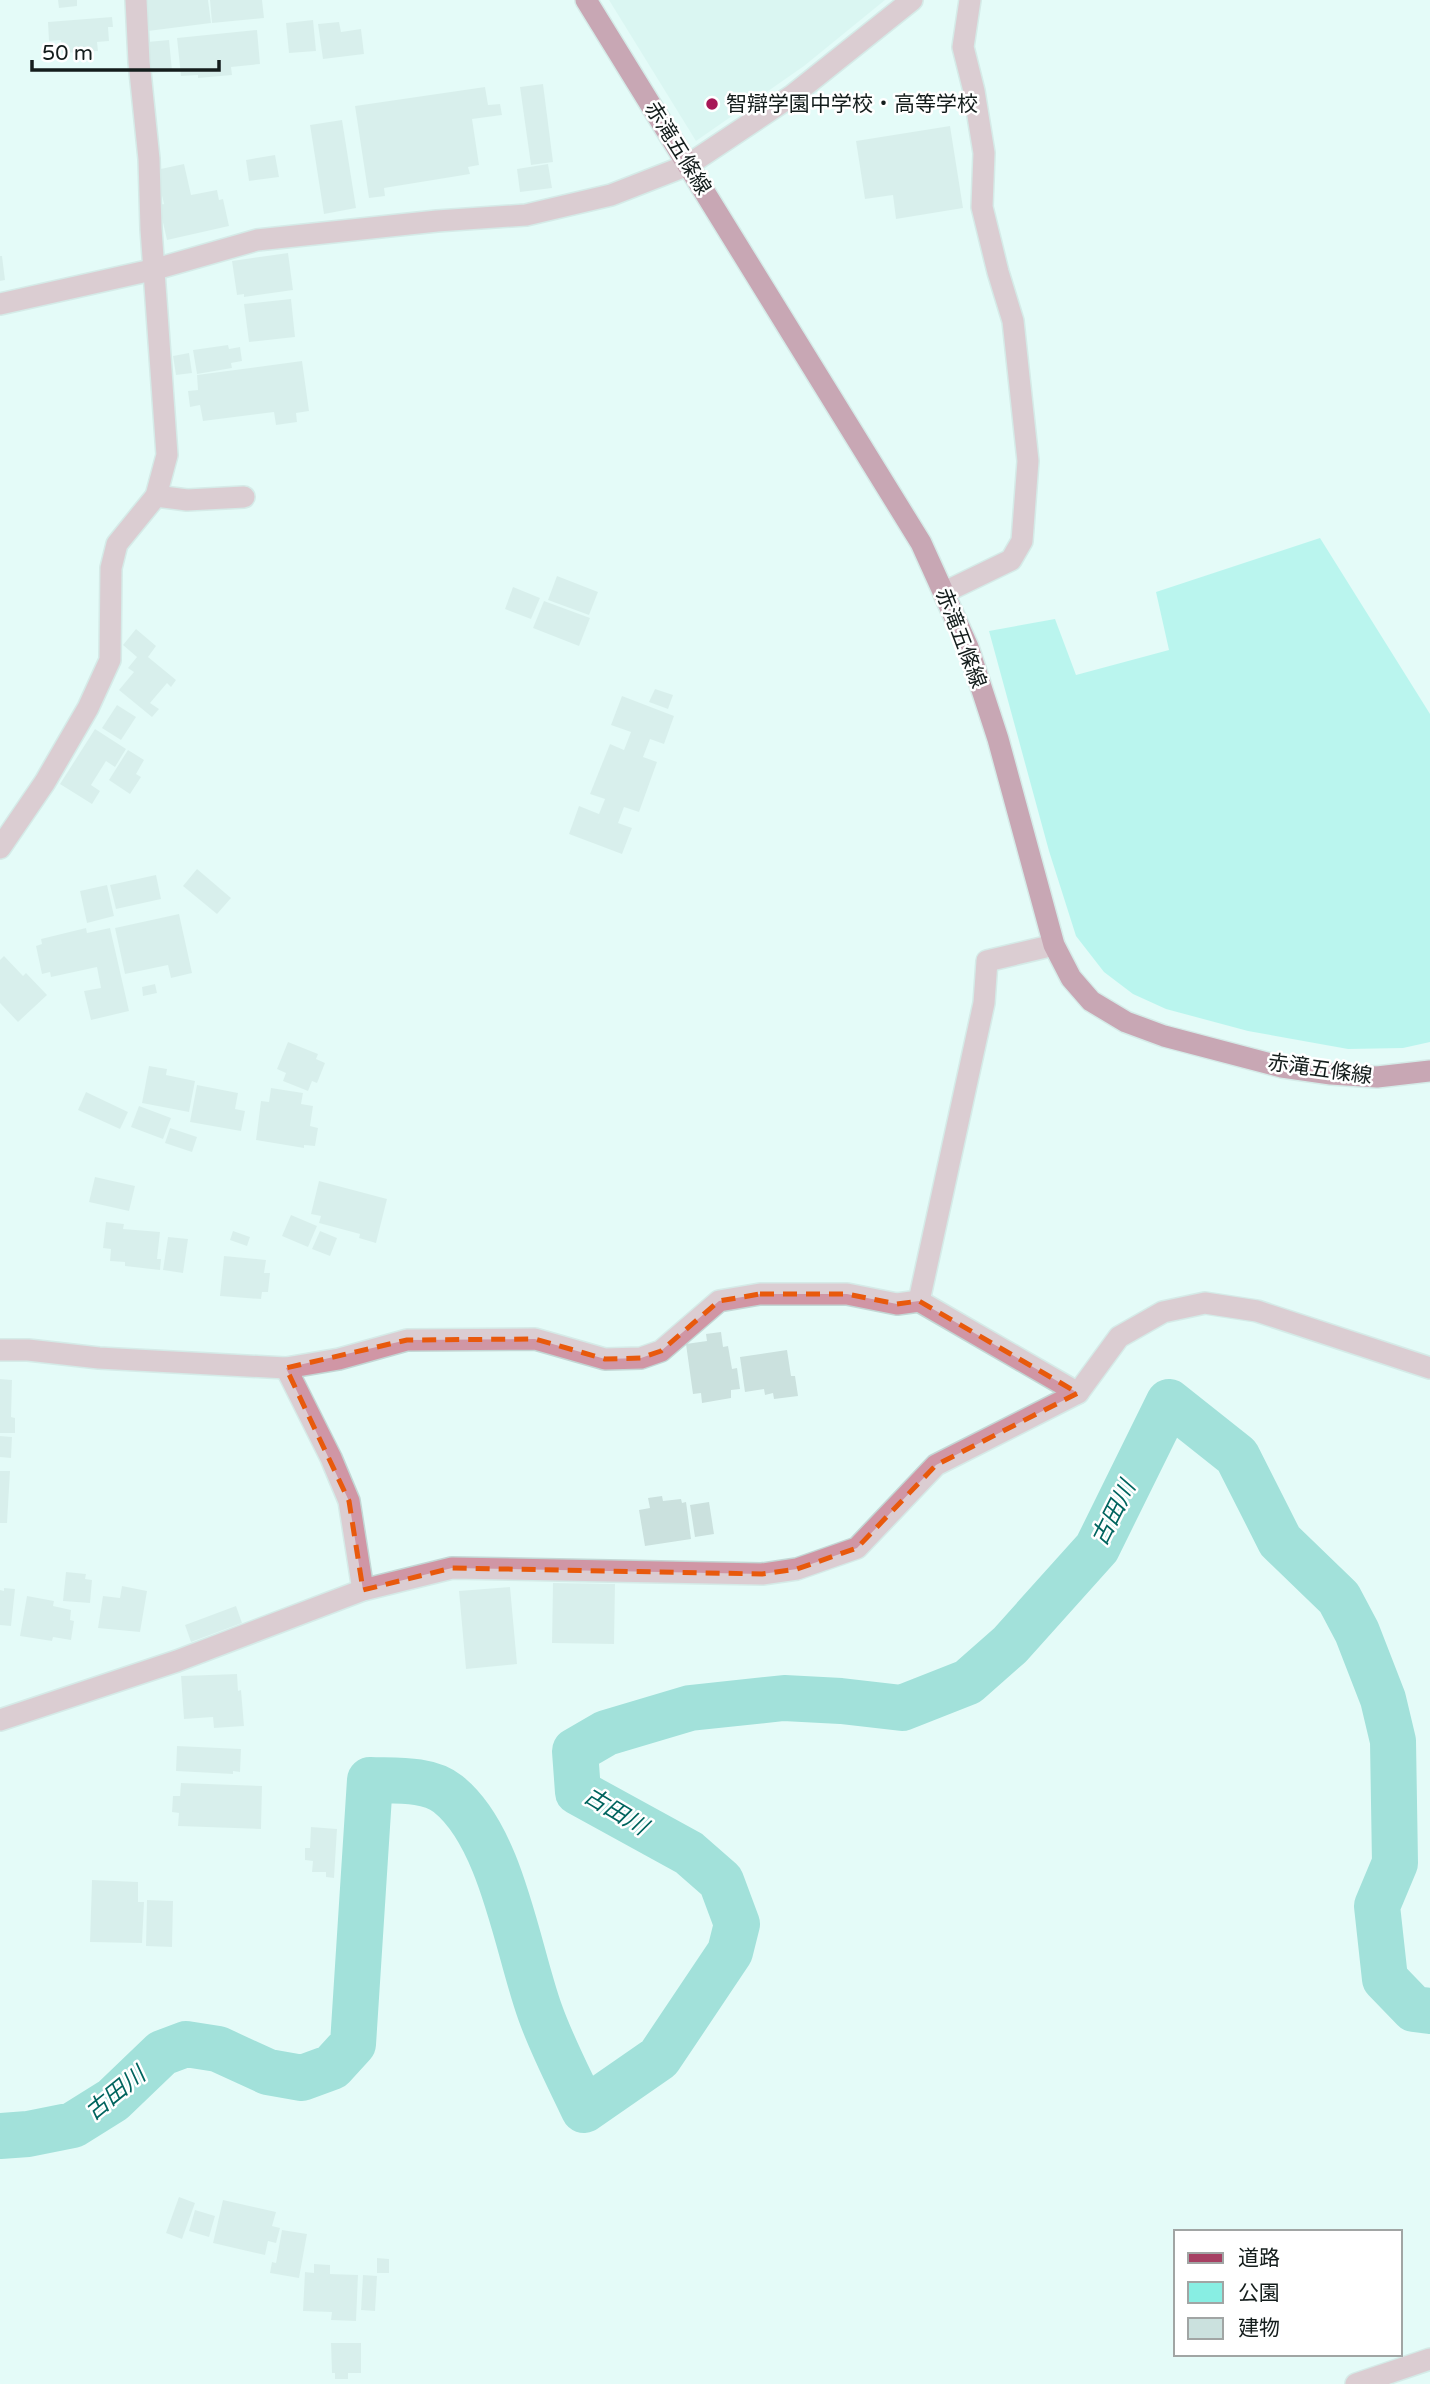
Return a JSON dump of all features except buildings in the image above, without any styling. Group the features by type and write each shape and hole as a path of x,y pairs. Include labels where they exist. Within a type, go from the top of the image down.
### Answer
{"main road":[{"name":"赤滝五條線","path":"586,0 921,543 968,647 998,739 1054,945 1072,978 1091,1001 1126,1022 1164,1036 1282,1067 1377,1077 1430,1071"}],"street":[{"path":"0,848 45,782 88,708 110,660 111,568 117,544 156,496 167,455 136,0"},
{"path":"0,304 156,269 257,240 437,221 526,215 611,195 688,165 793,95 912,0"},
{"path":"945,592 1011,560 1022,541 1028,461 1013,321 982,207 984,153 974,91 963,47 970,0"},
{"path":"156,496 187,500 244,497"},
{"path":"919,1301 984,1003 987,961 1054,945"},
{"path":"0,1350 286,1368 339,1359 407,1340 535,1339 605,1359 641,1358 661,1351 719,1301 760,1294 847,1294 897,1304 919,1301 1078,1393"},
{"path":"0,1720 177,1661 363,1590 452,1568 762,1574 797,1569 857,1548 936,1465 1078,1393 1118,1337 1163,1312 1205,1303 1257,1311 1430,1368"},
{"path":"286,1368 331,1458 349,1501 363,1590"},
{"path":"1356,2384 1430,2359"}],"highlighted area":[{"path":"760,1294 847,1294 897,1304 919,1301 1078,1393 936,1465 857,1548 797,1569 762,1574 452,1568 363,1590 349,1501 286,1368 407,1340 535,1339 605,1359 641,1358 661,1351 719,1301"}],"shaded area":[{"name":"智辯学園中学校・高等学校","path":"609,0 885,0 804,66 696,141"}],"green space":[{"path":"1320,538 1430,714 1430,1042 1403,1048 1348,1049 1248,1031 1166,1009 1133,994 1104,972 1076,936 1049,851 989,631 1055,619 1076,675 1169,650 1156,592"}],"waterway":[{"name":"古田川","path":"0,2136 28,2134 73,2125 113,2100 162,2053 186,2044 218,2049 268,2072 302,2078 332,2067 353,2044 370,1780 410,1781 431,1785 448,1794 467,1813 495,1865 540,2012 584,2110 659,2058 730,1952 737,1924 721,1881 689,1853 578,1792 575,1751 606,1733 690,1708 784,1698 902,1708 968,1682 1010,1645 1097,1548 1169,1402 1237,1456 1280,1541 1339,1598 1357,1632 1383,1699 1393,1741 1395,1863 1377,1906 1385,1979 1414,2009 1430,2011"}],"place":[{"name":"智辯学園中学校・高等学校","path":"712,104"}]}
